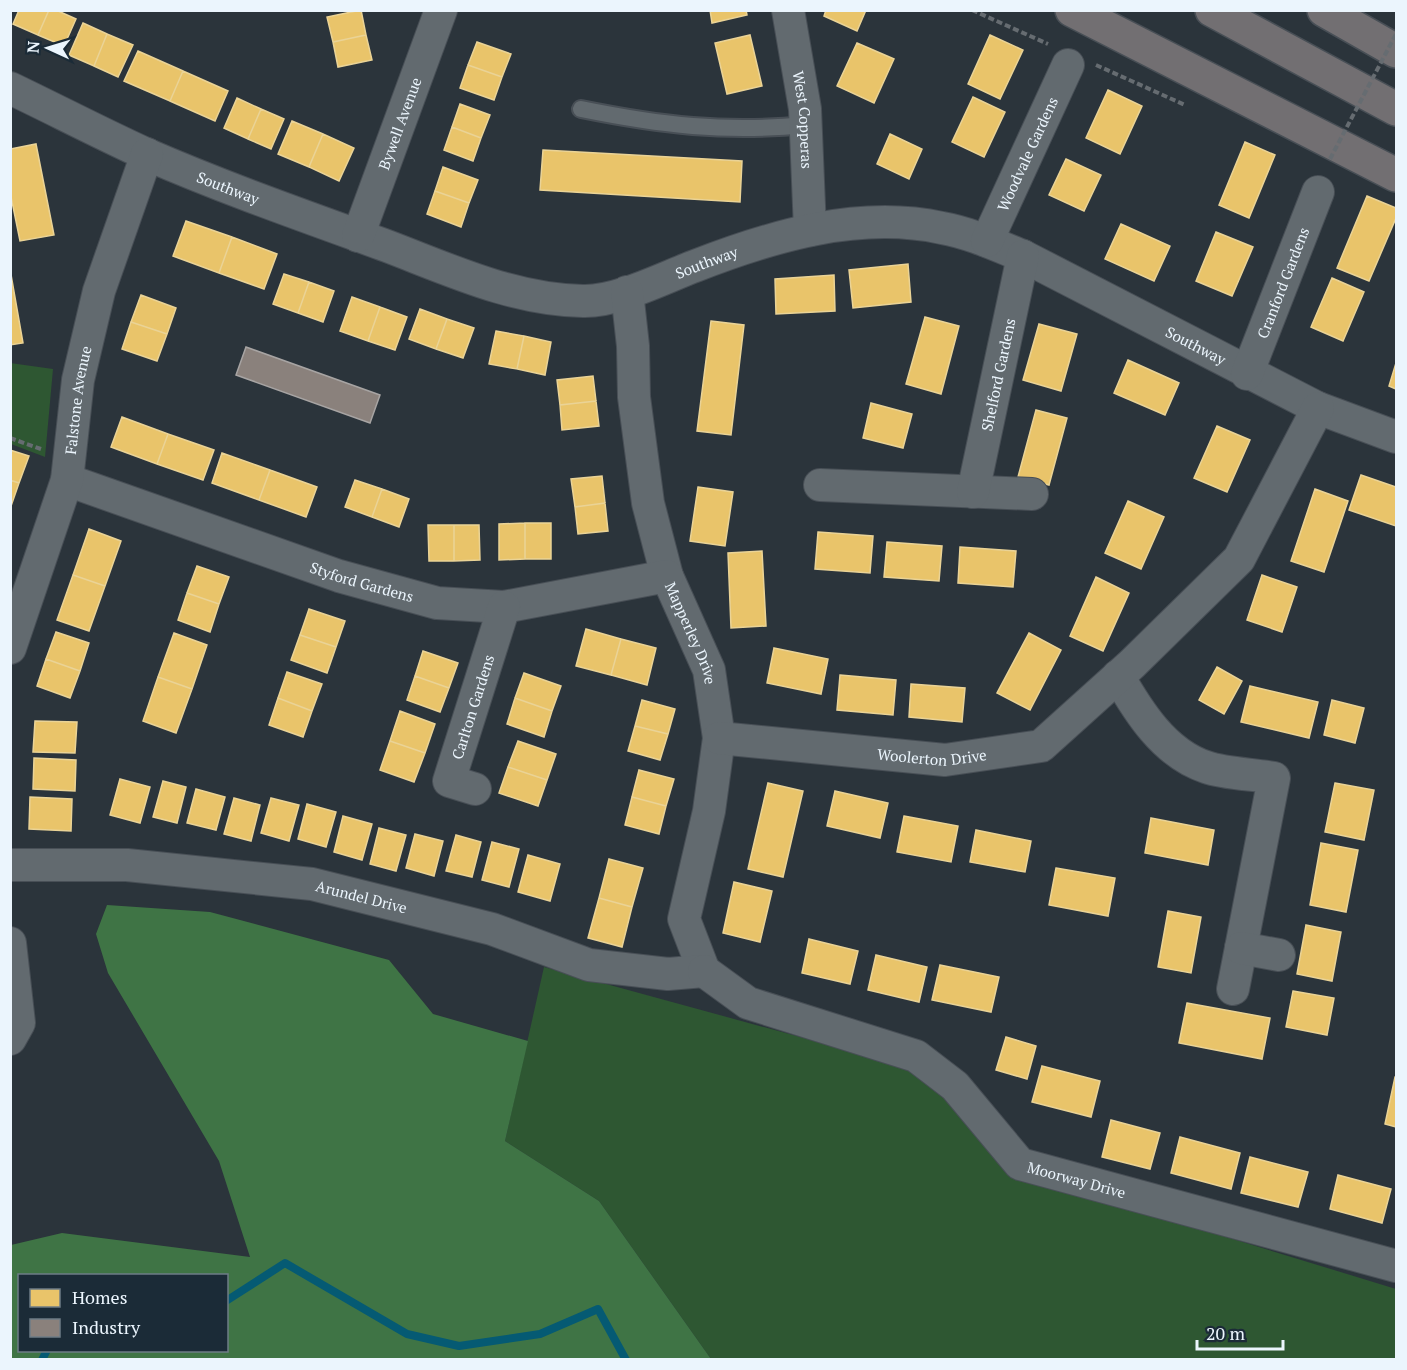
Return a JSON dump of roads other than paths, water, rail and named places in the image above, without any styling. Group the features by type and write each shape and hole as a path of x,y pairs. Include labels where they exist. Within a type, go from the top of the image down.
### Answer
{"highway":[{"path":"1072,10 1396,175"},
{"path":"1212,10 1396,109"},
{"path":"1324,10 1396,51"}],"street":[{"name":"Bywell Avenue","path":"358,236 441,10"},
{"name":"West Copperas","path":"788,10 806,125 810,230"},
{"name":"Woodvale Gardens","path":"987,241 1069,58"},
{"name":"Southway","path":"10,88 147,154 358,236 506,290 586,302 627,292 742,247 810,230 873,222 940,227 987,241 1023,256 1247,374 1318,408 1396,437"},
{"name":"Falstone Avenue","path":"10,648 67,480 78,380 99,291 147,154"},
{"name":"Cranford Gardens","path":"1247,374 1318,192"},
{"name":"Shelford Gardens","path":"973,492 1023,256"},
{"name":"Mapperley Drive","path":"627,292 633,346 634,397 646,491 667,576 709,669 719,738 709,811 684,919 704,971"},
{"name":"Woolerton Drive","path":"719,738 945,760 1041,746 1118,676 1239,559 1318,408"},
{"name":"Styford Gardens","path":"67,480 339,576 437,603 504,607 667,576"},
{"path":"820,485 1032,494"},
{"name":"Carlton Gardens","path":"475,789 449,781 504,607"},
{"path":"1118,676 1140,716 1179,753 1205,767 1274,778 1233,989"},
{"name":"Arundel Drive","path":"10,866 127,865 312,884 492,929 589,965 668,974 704,971"},
{"path":"10,943 19,1023 10,1039"},
{"path":"1241,948 1279,955"},
{"name":"Moorway Drive","path":"704,971 748,1003 916,1056 955,1086 1020,1164 1396,1266"}],"lane":[{"path":"580,109 658,124 718,129 806,125"}],"waterway":[{"path":"228,1300 285,1263 407,1334 459,1346 540,1334 598,1309 626,1360"},
{"path":"42,1360 46,1352"}]}
